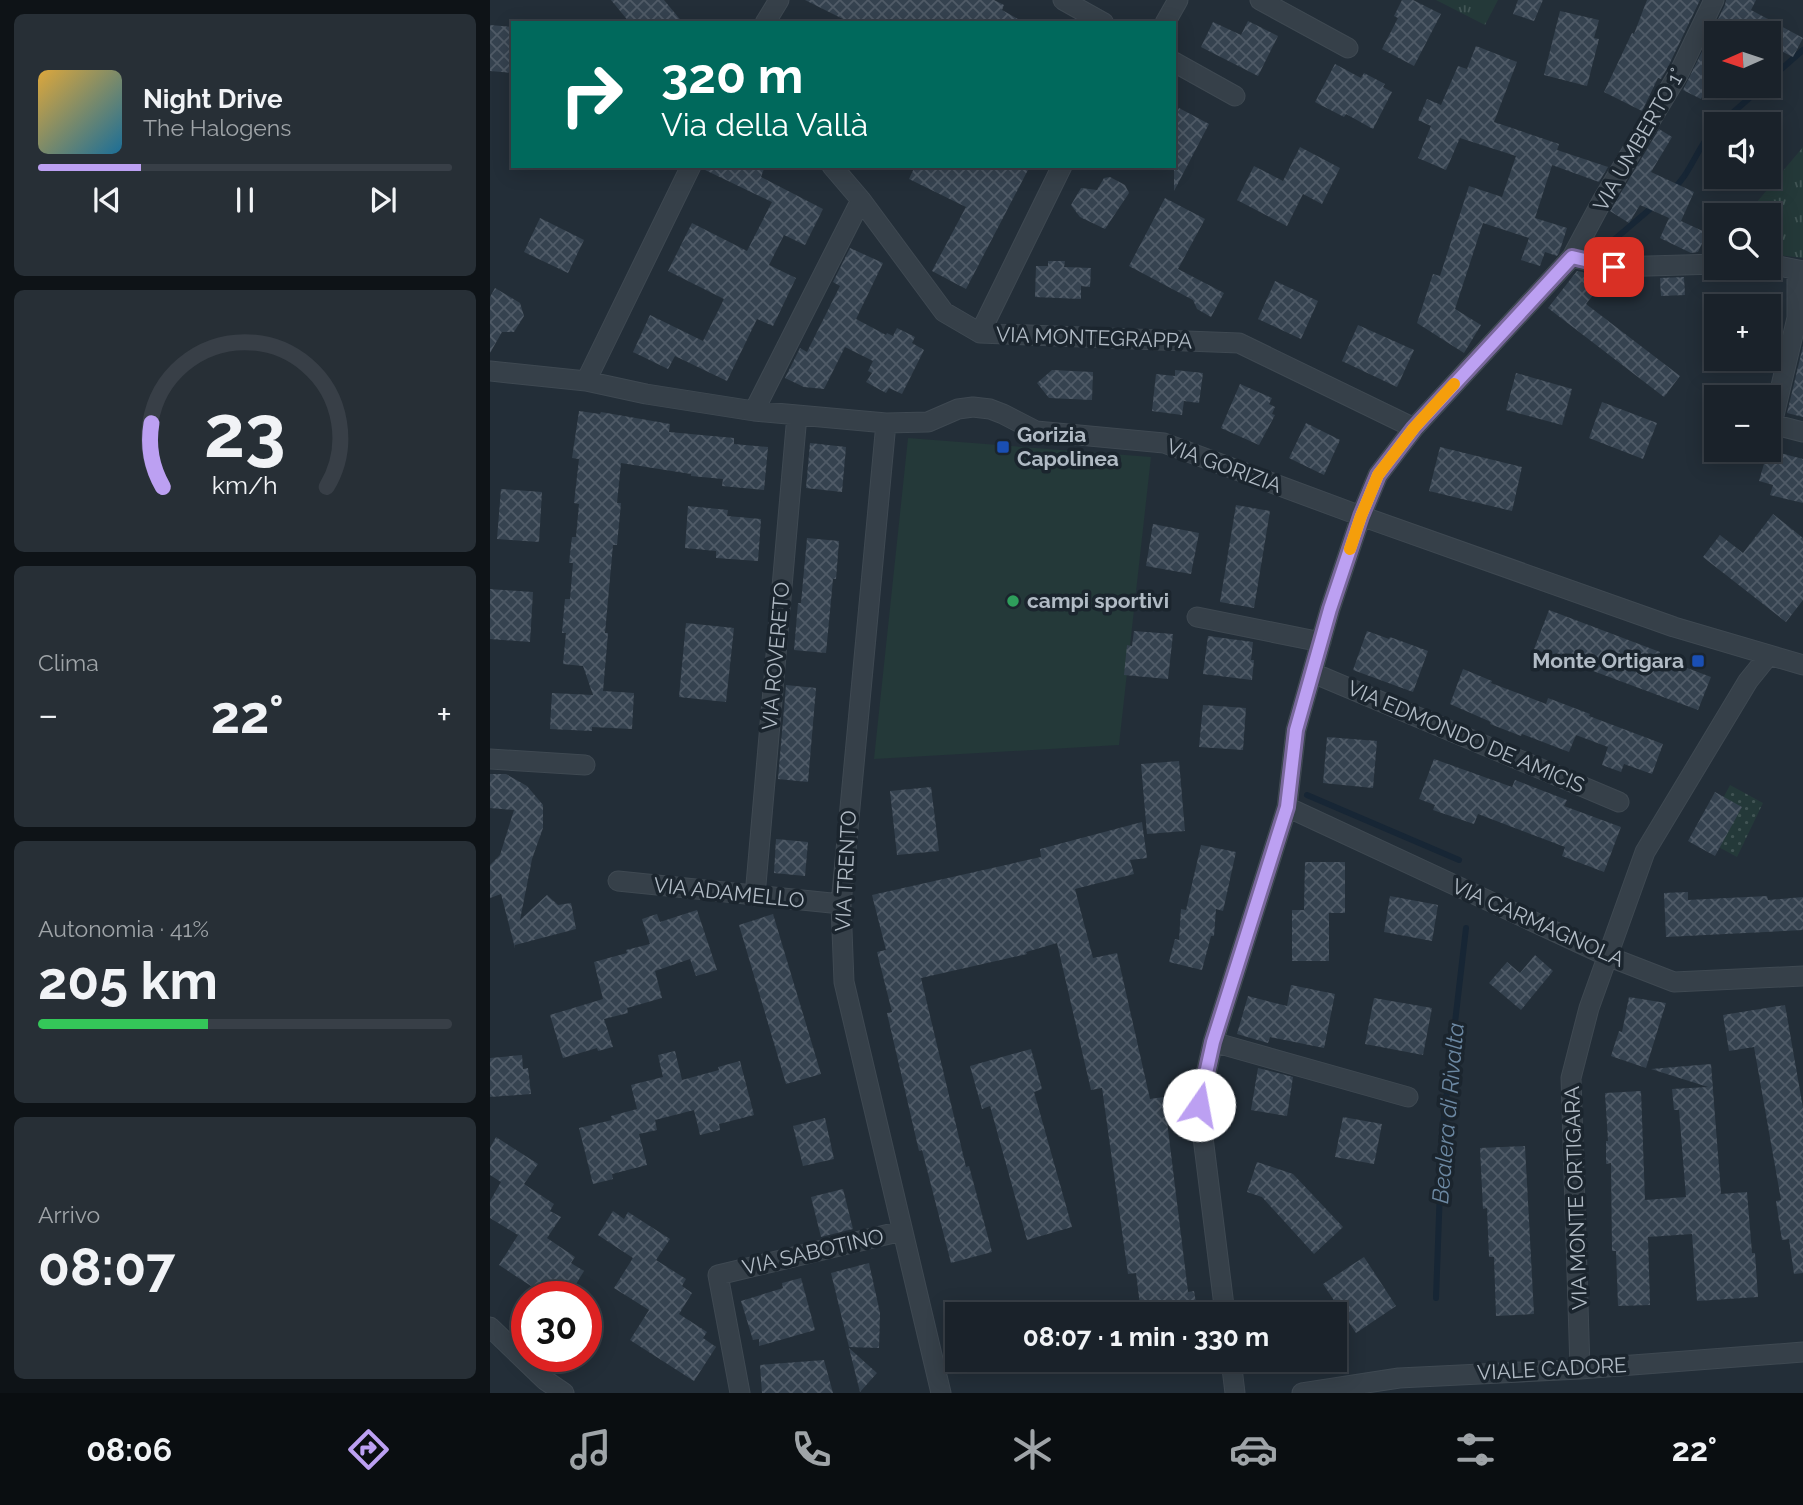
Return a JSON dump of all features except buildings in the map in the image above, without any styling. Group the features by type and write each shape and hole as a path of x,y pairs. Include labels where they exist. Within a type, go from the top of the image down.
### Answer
{"street":[{"path":"766,21 779,0"},
{"path":"1063,0 1100,21"},
{"path":"1167,21 1178,0"},
{"path":"1259,0 1349,48"},
{"name":"VIA UMBERTO 1°","path":"1224,1302 1199,1105 1213,1042 1287,807 1296,730 1330,609 1361,516 1378,475 1414,428 1572,257 1602,201 1679,74 1714,0"},
{"path":"1176,63 1235,96"},
{"path":"586,381 690,168"},
{"name":"VIA MONTEGRAPPA","path":"834,168 862,200 944,312 980,333 1240,343 1414,428"},
{"path":"980,333 1061,168"},
{"path":"754,411 862,200"},
{"path":"1572,257 1614,267 1704,264"},
{"path":"1781,266 1800,270 1797,318 1772,424 1803,432"},
{"name":"VIA GORIZIA","path":"490,371 586,381 646,394 754,411 886,424 928,422 958,409 973,407 990,409 1015,418 1036,431 1164,443 1674,627 1803,665"},
{"name":"VIA ROVERETO","path":"755,896 797,415"},
{"name":"VIA TRENTO","path":"886,424 841,904 844,982 941,1393"},
{"path":"1198,617 1321,642"},
{"name":"VIA MONTE ORTIGARA","path":"1580,1369 1571,1078 1589,1009 1645,852 1748,681 1769,655"},
{"name":"VIA EDMONDO DE AMICIS","path":"1313,673 1619,802"},
{"path":"490,759 585,765"},
{"name":"VIA CARMAGNOLA","path":"1287,807 1607,956 1674,982 1803,976"},
{"name":"VIA ADAMELLO","path":"618,881 841,904"},
{"path":"1213,1042 1408,1097"},
{"name":"VIA SABOTINO","path":"740,1393 718,1275 902,1231"},
{"path":"492,1333 545,1380 564,1393"},
{"name":"VIALE CADORE","path":"1302,1393 1399,1378 1580,1369 1803,1352"},
{"path":"1232,1372 1235,1393"}],"green space":[{"path":"1436,0 1498,0 1485,25"},
{"path":"1803,147 1803,258 1781,255 1781,203 1756,203 1768,189 1781,189 1781,173"},
{"name":"campi sportivi","path":"908,438 1151,457 1119,745 874,759"},
{"path":"1730,785 1763,803 1737,857 1702,838"}],"waterway":[{"name":"Bealera di Rivalta","path":"1782,69 1803,50"},
{"name":"Bealera di Rivalta","path":"1734,112 1749,98"},
{"name":"Bealera di Rivalta","path":"1672,190 1685,176 1704,142"},
{"name":"Bealera di Rivalta","path":"1609,244 1656,204"},
{"name":"Bealera di Rivalta","path":"1307,795 1459,860"},
{"name":"Bealera di Rivalta","path":"1436,1298 1442,1134 1466,928"}],"slow traffic":[{"path":"1350,549 1378,475 1414,428 1454,384"}],"place":[{"name":"Gorizia Capolinea","path":"1003,447"},
{"name":"campi sportivi","path":"1013,601"},
{"name":"Monte Ortigara","path":"1698,661"}],"route":[{"path":"1199,1105 1213,1042 1287,807 1296,730 1330,609 1361,516 1378,475 1414,428 1572,257 1614,267"}]}
